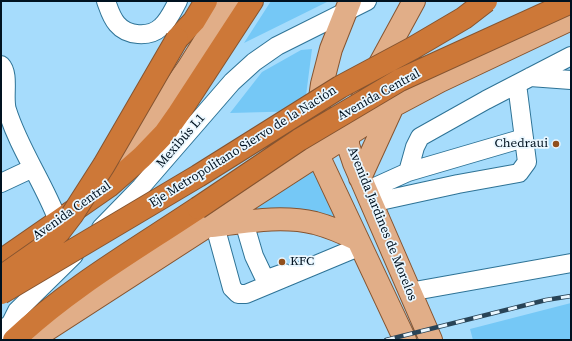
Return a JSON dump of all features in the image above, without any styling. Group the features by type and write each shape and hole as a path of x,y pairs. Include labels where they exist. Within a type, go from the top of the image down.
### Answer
{"highway":[{"path":"1,277 41,249 59,232 72,215 104,165 177,39 186,17 196,1"},
{"path":"177,39 194,21 206,1"},
{"name":"Avenida Central","path":"1,261 109,186 142,157 165,132 252,1"},
{"name":"Eje Metropolitano Siervo de la Nación","path":"1,293 198,176 340,87 458,22 486,1"},
{"name":"Avenida Central","path":"14,340 74,290 206,220 299,140 400,80 571,2"}],"main road":[{"path":"158,114 166,81 172,68 212,1"},
{"path":"58,221 74,196 137,141 158,114 230,1"},
{"name":"Avenida Jardines de Morelos","path":"414,1 363,97 348,134 348,145 363,184 431,340"},
{"name":"Avenida Jardines de Morelos","path":"348,6 332,49 322,84 318,112 318,155 405,340"},
{"path":"31,340 206,220 318,155 393,106 434,84 571,19"},
{"path":"332,49 336,65 344,80 363,97 393,106"},
{"path":"328,177 363,184 393,106"},
{"path":"206,220 244,222 289,219 315,223 333,228 359,243"}],"street":[{"path":"106,1 111,16 117,24 124,30 142,35 160,28 167,21 178,1"},
{"name":"Mexibús L1","path":"1,332 11,324 9,314 141,187 232,82 243,72 277,46 348,6 367,1"},
{"path":"408,172 415,147 420,137 523,80 571,56"},
{"path":"1,65 6,84 8,136 33,168 49,198 58,221"},
{"path":"523,80 571,80"},
{"path":"363,184 458,184 520,173 527,162 524,138 523,80"},
{"path":"363,184 524,138"},
{"path":"1,183 33,168"},
{"path":"206,220 232,288 238,294 246,294 338,256 359,243"},
{"path":"244,222 254,256 264,277 277,276 316,261 338,256"},
{"path":"409,292 571,263"}],"shaded area":[{"path":"271,1 329,1 244,43"},
{"path":"312,49 304,111 230,113 262,72 301,50"},
{"path":"311,163 337,222 225,223"},
{"path":"571,303 571,340 473,340 470,329"}],"railway":[{"path":"386,340 546,300 571,296"}],"place":[{"name":"Chedraui","path":"556,144"},
{"name":"KFC","path":"282,262"}]}
